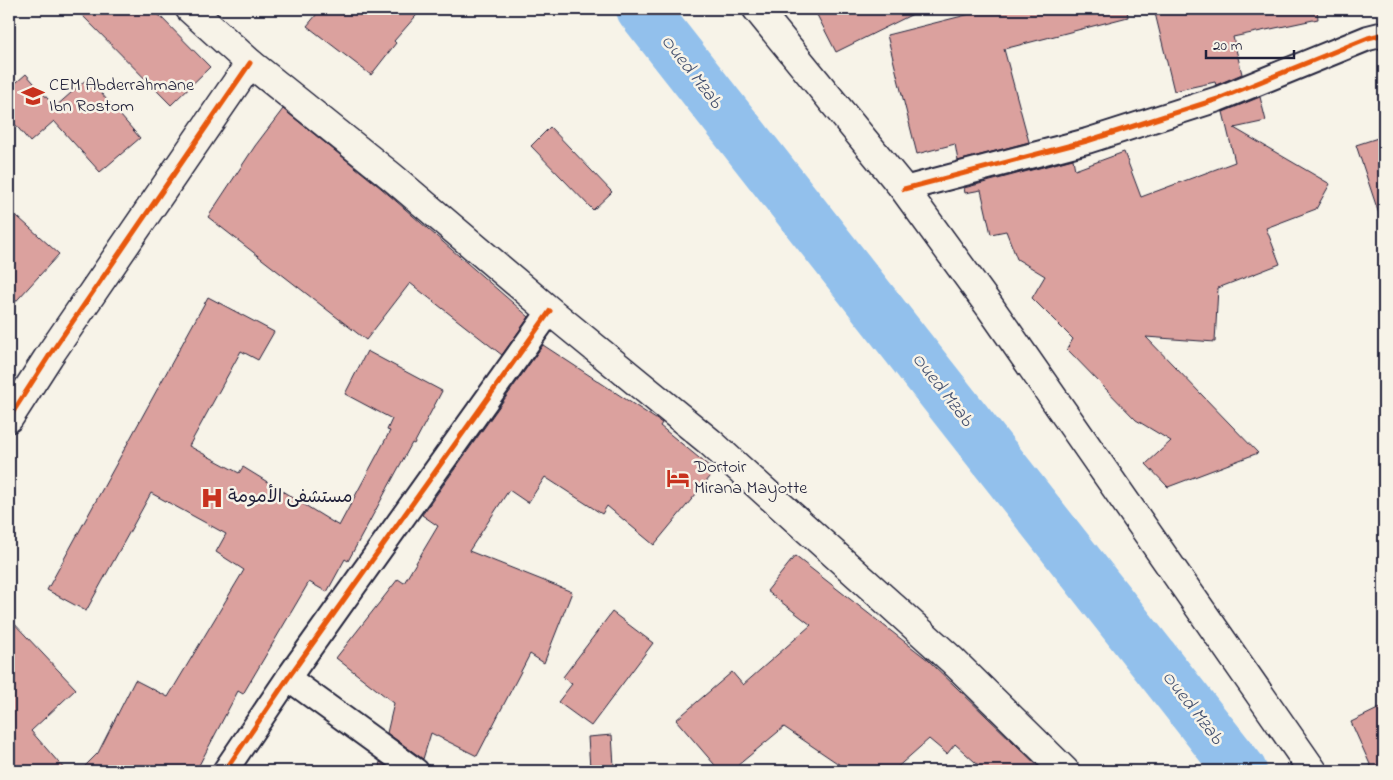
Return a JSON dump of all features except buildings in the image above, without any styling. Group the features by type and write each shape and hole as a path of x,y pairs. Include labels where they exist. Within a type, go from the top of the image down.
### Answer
{"main road":[{"path":"190,9 250,63 391,176 550,311 718,449 952,660 1065,771"},
{"path":"757,9 904,188 990,307 1313,771"},
{"path":"9,418 49,356 250,63"}],"street":[{"path":"904,188 1087,141 1218,99 1368,38 1384,34"},
{"path":"225,771 288,678 550,311"},
{"path":"288,678 416,771"}],"waterway":[{"name":"Oued Mzab","path":"642,9 1241,771"}],"cycle path":[{"path":"904,189 1087,141 1218,99 1368,38 1384,34"},
{"path":"9,418 49,356 250,63"},
{"path":"225,771 288,678 550,311"}],"place":[{"name":"CEM Abderrahmane Ibn Rostom","path":"33,96"},
{"name":"Dortoir Mirana Mayotte","path":"678,478"},
{"name":"مستشفى الأمومة","path":"212,498"}]}
